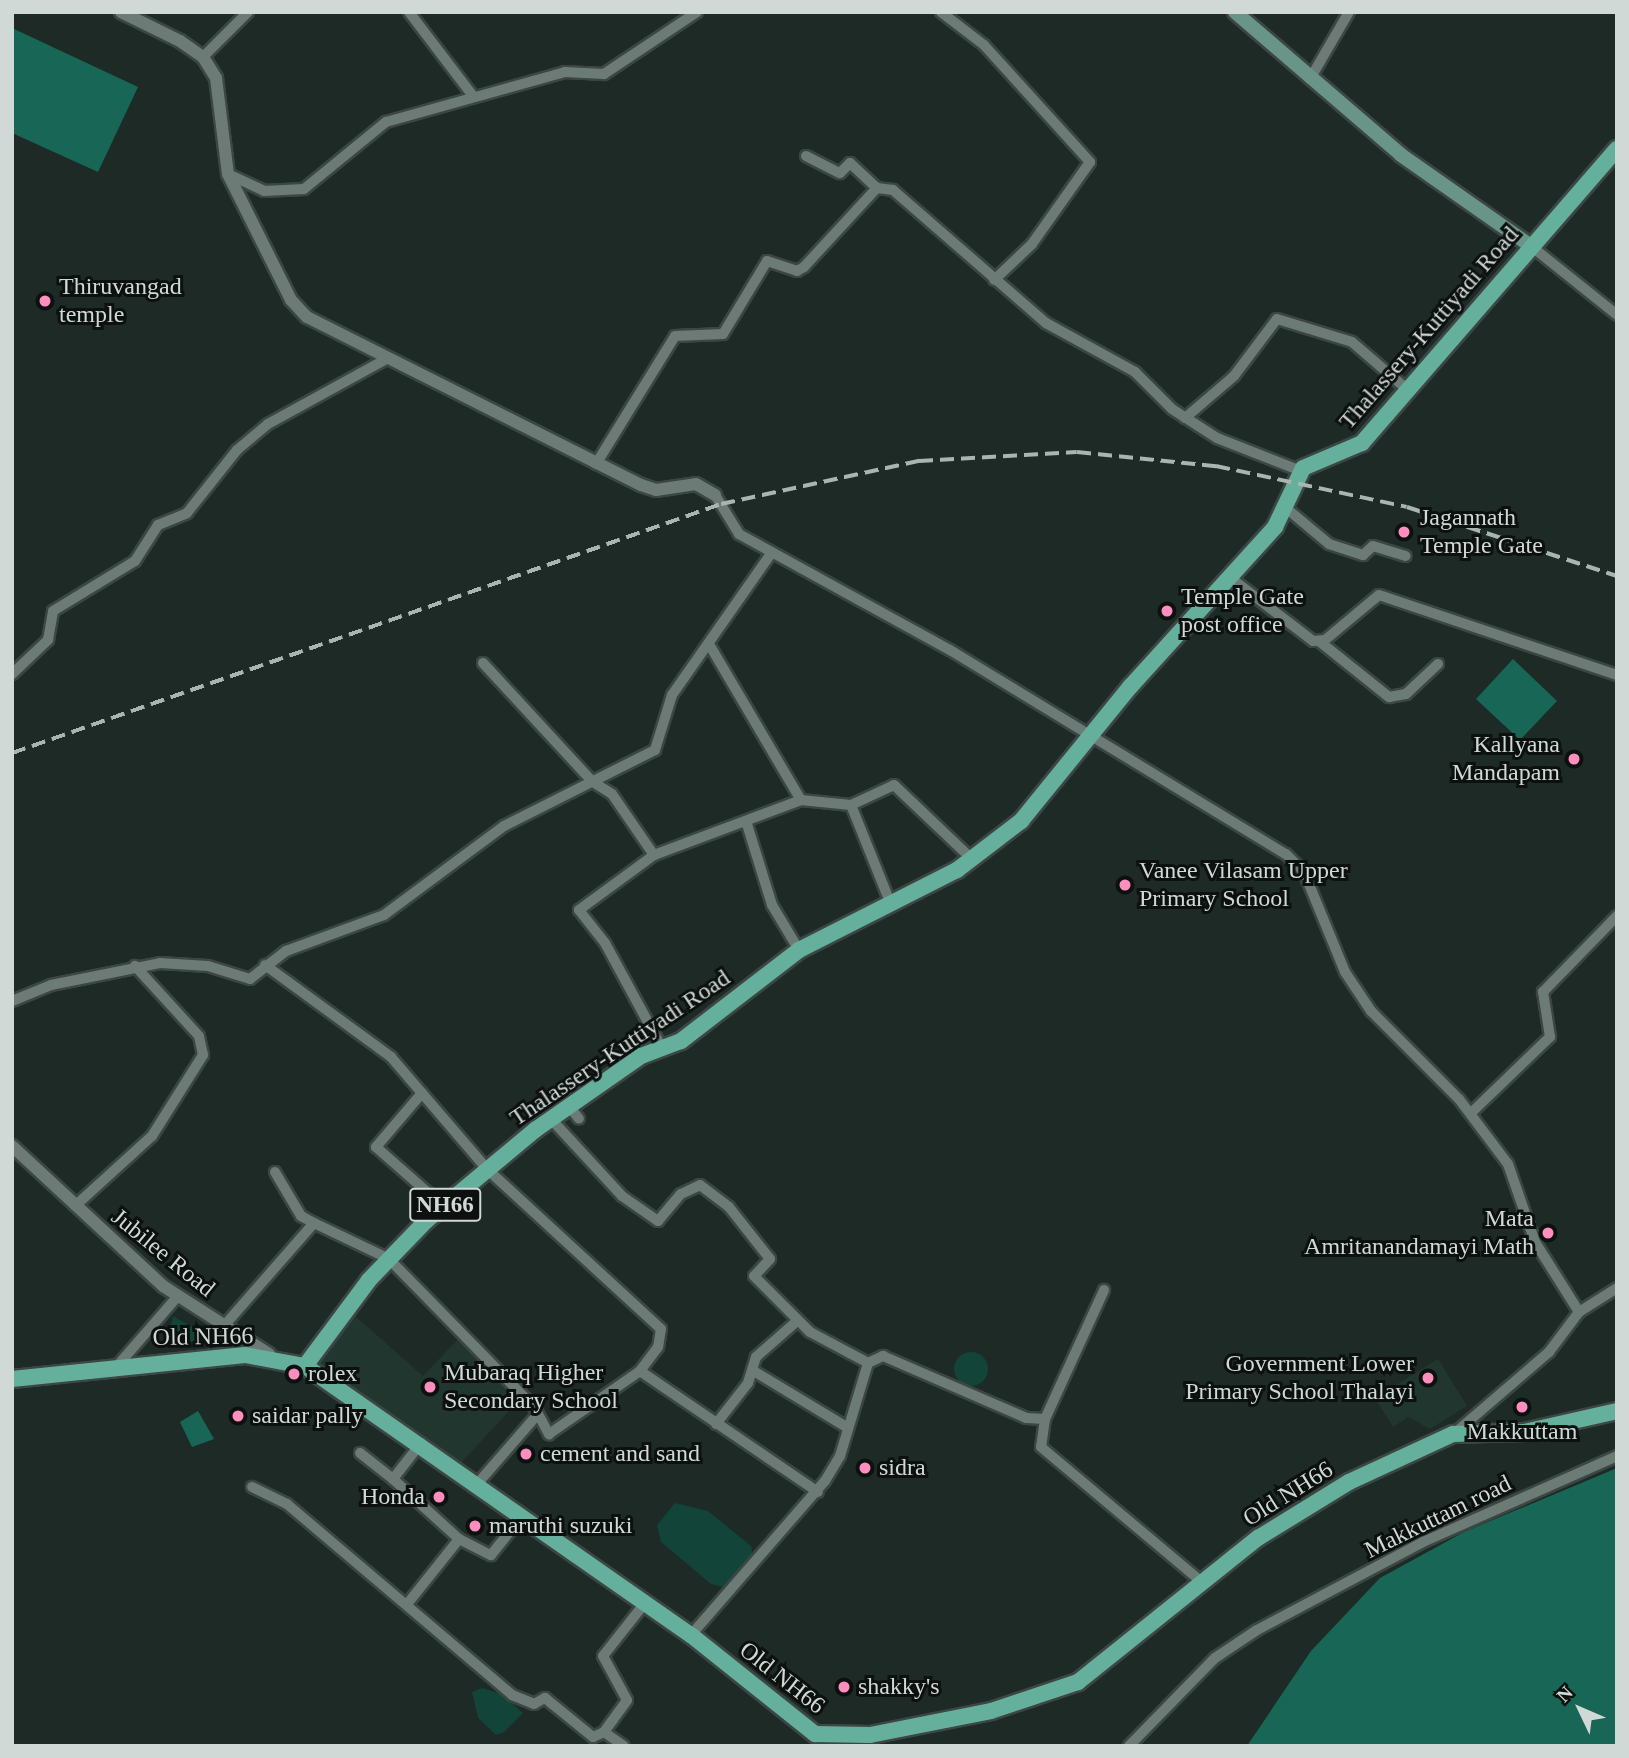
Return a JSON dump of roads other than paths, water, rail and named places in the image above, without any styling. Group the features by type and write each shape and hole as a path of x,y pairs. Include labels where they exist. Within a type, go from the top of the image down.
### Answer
{"main road":[{"path":"1235,12 1401,155 1531,246"},
{"name":"Thalassery-Kuttiyadi Road","path":"305,1366 389,1259 443,1206 551,1119 574,1113 614,1075 662,1048 681,1041 799,950 973,860 1021,821 1092,738 1130,687 1232,579 1286,508 1301,471 1357,448 1617,149"},
{"name":"Old NH66","path":"12,1379 118,1365 245,1355 305,1366 421,1443 691,1635 815,1734 872,1741 991,1711 1078,1682 1258,1538 1349,1482 1453,1434 1524,1432 1617,1411"}],"street":[{"path":"121,12 203,57 224,108 228,174 291,300 307,317 386,359 649,488 696,484 715,495 732,527 772,552 884,611 1286,854 1304,872 1345,972 1371,1011 1471,1113 1508,1164 1535,1242 1579,1312"},
{"path":"203,57 248,12"},
{"path":"409,12 473,96"},
{"path":"228,174 264,191 304,189 386,122 565,72 604,74 697,12"},
{"path":"941,12 984,45 1090,162 1032,244 994,280"},
{"path":"1310,79 1349,12"},
{"path":"806,156 839,173 850,163 877,188 893,190 941,227 994,280 1072,341 1135,372 1185,418 1301,471"},
{"path":"596,464 675,337 723,334 766,261 801,270 877,188"},
{"path":"1531,246 1617,315"},
{"path":"1604,305 1617,301"},
{"path":"1185,418 1234,376 1277,319 1352,342 1409,391"},
{"path":"12,674 48,640 53,611 135,561 158,525 187,513 237,450 268,424 386,359"},
{"path":"1286,508 1329,544 1363,555 1373,546 1405,556"},
{"path":"12,1001 135,966 208,966 250,979 265,965 384,915 504,826 655,750 672,695 772,552"},
{"path":"1232,579 1303,635 1319,641 1389,697 1406,694 1437,664"},
{"path":"1319,641 1379,595 1617,674"},
{"path":"709,644 801,800"},
{"path":"483,663 593,782 612,794 654,855"},
{"path":"662,1048 605,943 579,910 654,855 801,800 851,805 894,785 973,860"},
{"path":"851,805 890,902"},
{"path":"746,821 772,905 799,950"},
{"path":"1471,1113 1550,1037 1543,992 1617,916"},
{"path":"265,965 391,1057 487,1169 661,1329 658,1347 640,1371 549,1434 538,1414 389,1259 301,1216 275,1172"},
{"path":"75,1206 152,1136 203,1055 199,1036 135,966"},
{"path":"422,1093 376,1147 384,1160 410,1174 443,1206"},
{"path":"551,1119 622,1196 658,1221 681,1194 700,1185 729,1207 770,1258 754,1276 797,1321 868,1363"},
{"name":"Jubilee Road","path":"12,1146 75,1206 178,1296 258,1351 305,1366"},
{"path":"223,1327 314,1223"},
{"path":"1453,1434 1549,1352 1579,1312 1617,1288"},
{"path":"1104,1290 1045,1419 1041,1447 1202,1582"},
{"path":"118,1365 178,1296"},
{"path":"716,1424 752,1370 756,1357 797,1321"},
{"path":"691,1635 818,1492 840,1456 868,1363 876,1357 894,1360 1026,1418 1045,1419"},
{"path":"752,1370 848,1428"},
{"path":"640,1371 818,1492"},
{"path":"478,1483 538,1414"},
{"path":"393,1479 421,1443"},
{"path":"360,1453 459,1539 491,1555 523,1515"},
{"name":"Makkuttam road","path":"1129,1746 1215,1658 1278,1618 1423,1542 1617,1456"},
{"path":"252,1487 287,1504 324,1541 408,1604 512,1695 534,1704 545,1698 590,1742 604,1732 627,1700 603,1656 645,1603"},
{"path":"408,1604 459,1539"},
{"path":"604,1732 624,1746"}],"railway":[{"path":"12,753 721,504 919,461 1077,452 1216,466 1407,507 1617,576"}],"place":[{"name":"Thiruvangad temple","path":"45,301"},
{"name":"Jagannath Temple Gate","path":"1404,532"},
{"name":"Temple Gate post office","path":"1167,611"},
{"name":"Kallyana Mandapam","path":"1574,759"},
{"name":"Vanee Vilasam Upper Primary School","path":"1125,885"},
{"name":"Mata Amritanandamayi Math","path":"1548,1233"},
{"name":"rolex","path":"294,1374"},
{"name":"Government Lower Primary School Thalayi","path":"1428,1378"},
{"name":"Mubaraq Higher Secondary School","path":"430,1387"},
{"name":"Makkuttam","path":"1522,1407"},
{"name":"saidar pally","path":"238,1416"},
{"name":"cement and sand","path":"526,1454"},
{"name":"sidra","path":"865,1468"},
{"name":"Honda","path":"439,1497"},
{"name":"maruthi suzuki","path":"475,1526"},
{"name":"shakky's","path":"844,1687"}]}
